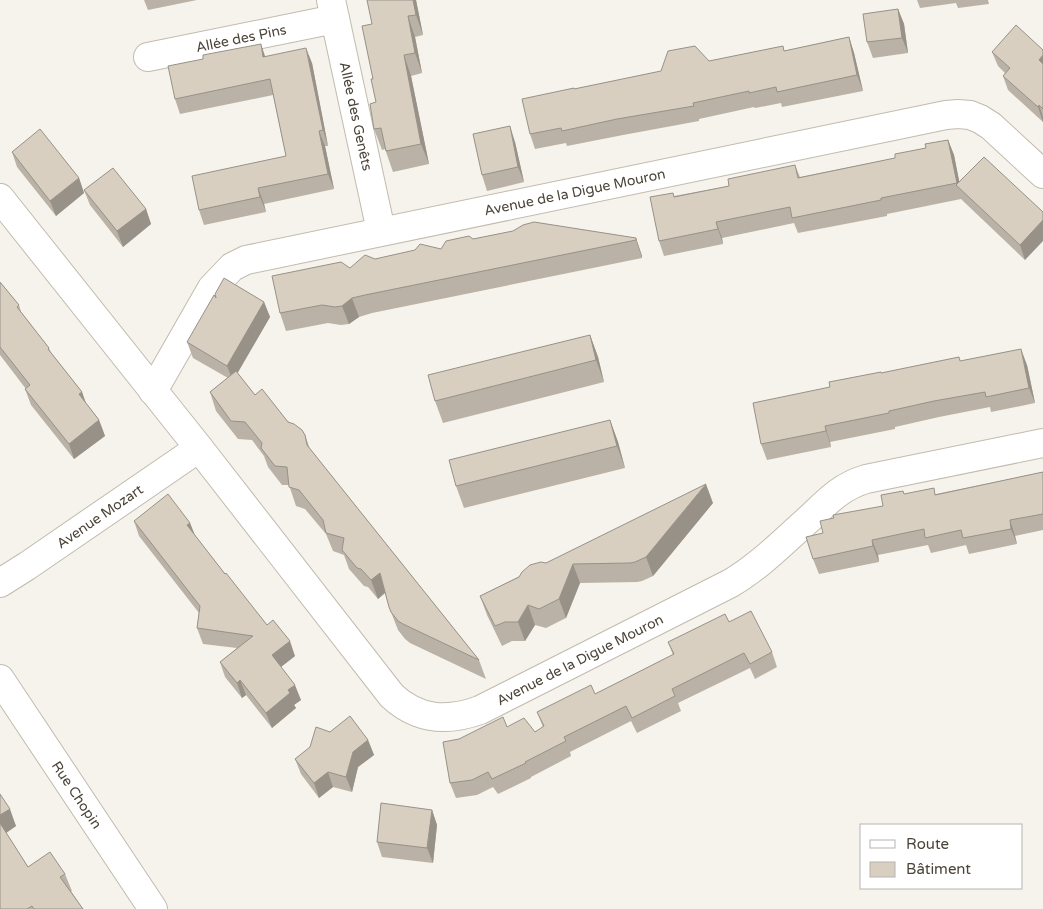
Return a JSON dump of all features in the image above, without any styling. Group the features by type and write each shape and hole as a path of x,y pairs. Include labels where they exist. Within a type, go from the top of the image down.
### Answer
{"street":[{"name":"Allée des Pins","path":"148,57 333,10"},
{"name":"Allée des Genêts","path":"333,10 381,231"},
{"name":"Avenue de la Digue Mouron","path":"152,391 212,288 232,267 246,260 946,114 964,114 980,119 991,126 1043,174"},
{"name":"Avenue de la Digue Mouron","path":"0,198 199,448 392,696 412,711 426,715 440,717 465,715 480,710 731,583 754,568 834,495 853,483 1043,443"},
{"name":"Avenue Mozart","path":"0,583 199,448"},
{"name":"Rue Chopin","path":"0,679 153,909"}],"building":[{"path":"367,0 413,0 416,15 408,16 415,53 404,55 421,144 386,151 381,128 374,129 370,104 376,102 362,26 372,24"},
{"path":"898,9 902,38 867,42 863,14"},
{"path":"1016,25 1043,50 1043,55 1039,60 1043,64 1043,109 1039,105 1038,107 1003,76 1010,68 992,52"},
{"path":"849,37 857,75 777,92 776,87 749,93 749,91 693,103 694,106 617,119 562,131 561,128 530,134 522,99 661,71 668,51 695,46 709,61 783,46 784,51"},
{"path":"261,44 263,57 306,48 323,130 319,131 328,174 258,188 260,197 199,210 192,176 286,156 270,79 175,99 168,66 203,59 203,55"},
{"path":"510,126 518,167 482,175 473,134"},
{"path":"40,129 79,178 50,201 12,152"},
{"path":"948,140 957,183 792,218 790,207 716,222 718,229 659,241 650,197 673,193 674,197 729,186 728,179 795,165 798,178 895,158 895,154 926,148 925,144"},
{"path":"984,157 1043,212 1043,220 1020,245 956,185"},
{"path":"113,168 146,209 117,231 84,190"},
{"path":"534,222 636,238 636,240 365,295 352,298 342,306 322,305 280,313 272,276 341,262 350,268 365,255 375,259 415,250 420,244 441,249 446,241 469,236 473,239 513,231 523,225"},
{"path":"224,278 264,302 227,366 187,342 214,295 216,298 215,294"},
{"path":"0,282 19,305 17,307 48,349 82,392 79,394 99,420 69,444 25,389 30,385 0,347"},
{"path":"590,335 596,360 435,401 428,375"},
{"path":"1021,349 1029,388 986,397 985,392 934,401 889,411 889,413 825,426 826,431 761,444 753,403 830,387 829,382 959,357 960,361"},
{"path":"236,371 255,395 262,389 288,422 302,430 307,445 479,660 398,621 389,607 380,573 371,580 361,569 357,568 342,550 344,538 326,533 323,520 299,490 289,487 287,467 275,466 261,448 262,443 245,422 231,421 210,392"},
{"path":"610,420 617,446 456,486 449,460"},
{"path":"1043,472 1043,514 1010,520 1011,529 963,538 961,530 925,538 924,529 872,540 873,546 813,559 806,537 823,533 820,521 834,518 833,515 883,506 881,495 903,491 904,494 934,488 935,495"},
{"path":"706,484 646,557 630,563 573,564 559,599 539,609 528,605 518,622 505,622 495,626 480,596 519,577 530,565 541,562 546,563"},
{"path":"168,494 190,523 187,525 267,625 273,620 290,641 272,655 295,685 288,690 290,693 266,713 240,680 237,683 220,662 253,636 197,628 200,606 134,521"},
{"path":"751,611 772,652 750,664 744,653 672,689 675,696 632,718 626,706 564,737 566,741 492,779 488,772 472,780 450,783 443,742 459,739 503,717 507,727 524,718 535,732 544,726 537,712 591,685 595,694 674,654 668,642 725,614 729,622"},
{"path":"350,716 368,740 353,752 346,777 328,772 314,783 295,759 310,747 316,727 330,732"},
{"path":"0,794 10,809 0,815"},
{"path":"381,803 432,810 427,848 377,842"},
{"path":"0,823 28,867 50,852 65,874 60,877 83,909 34,909 32,906 27,909 0,909"}]}
